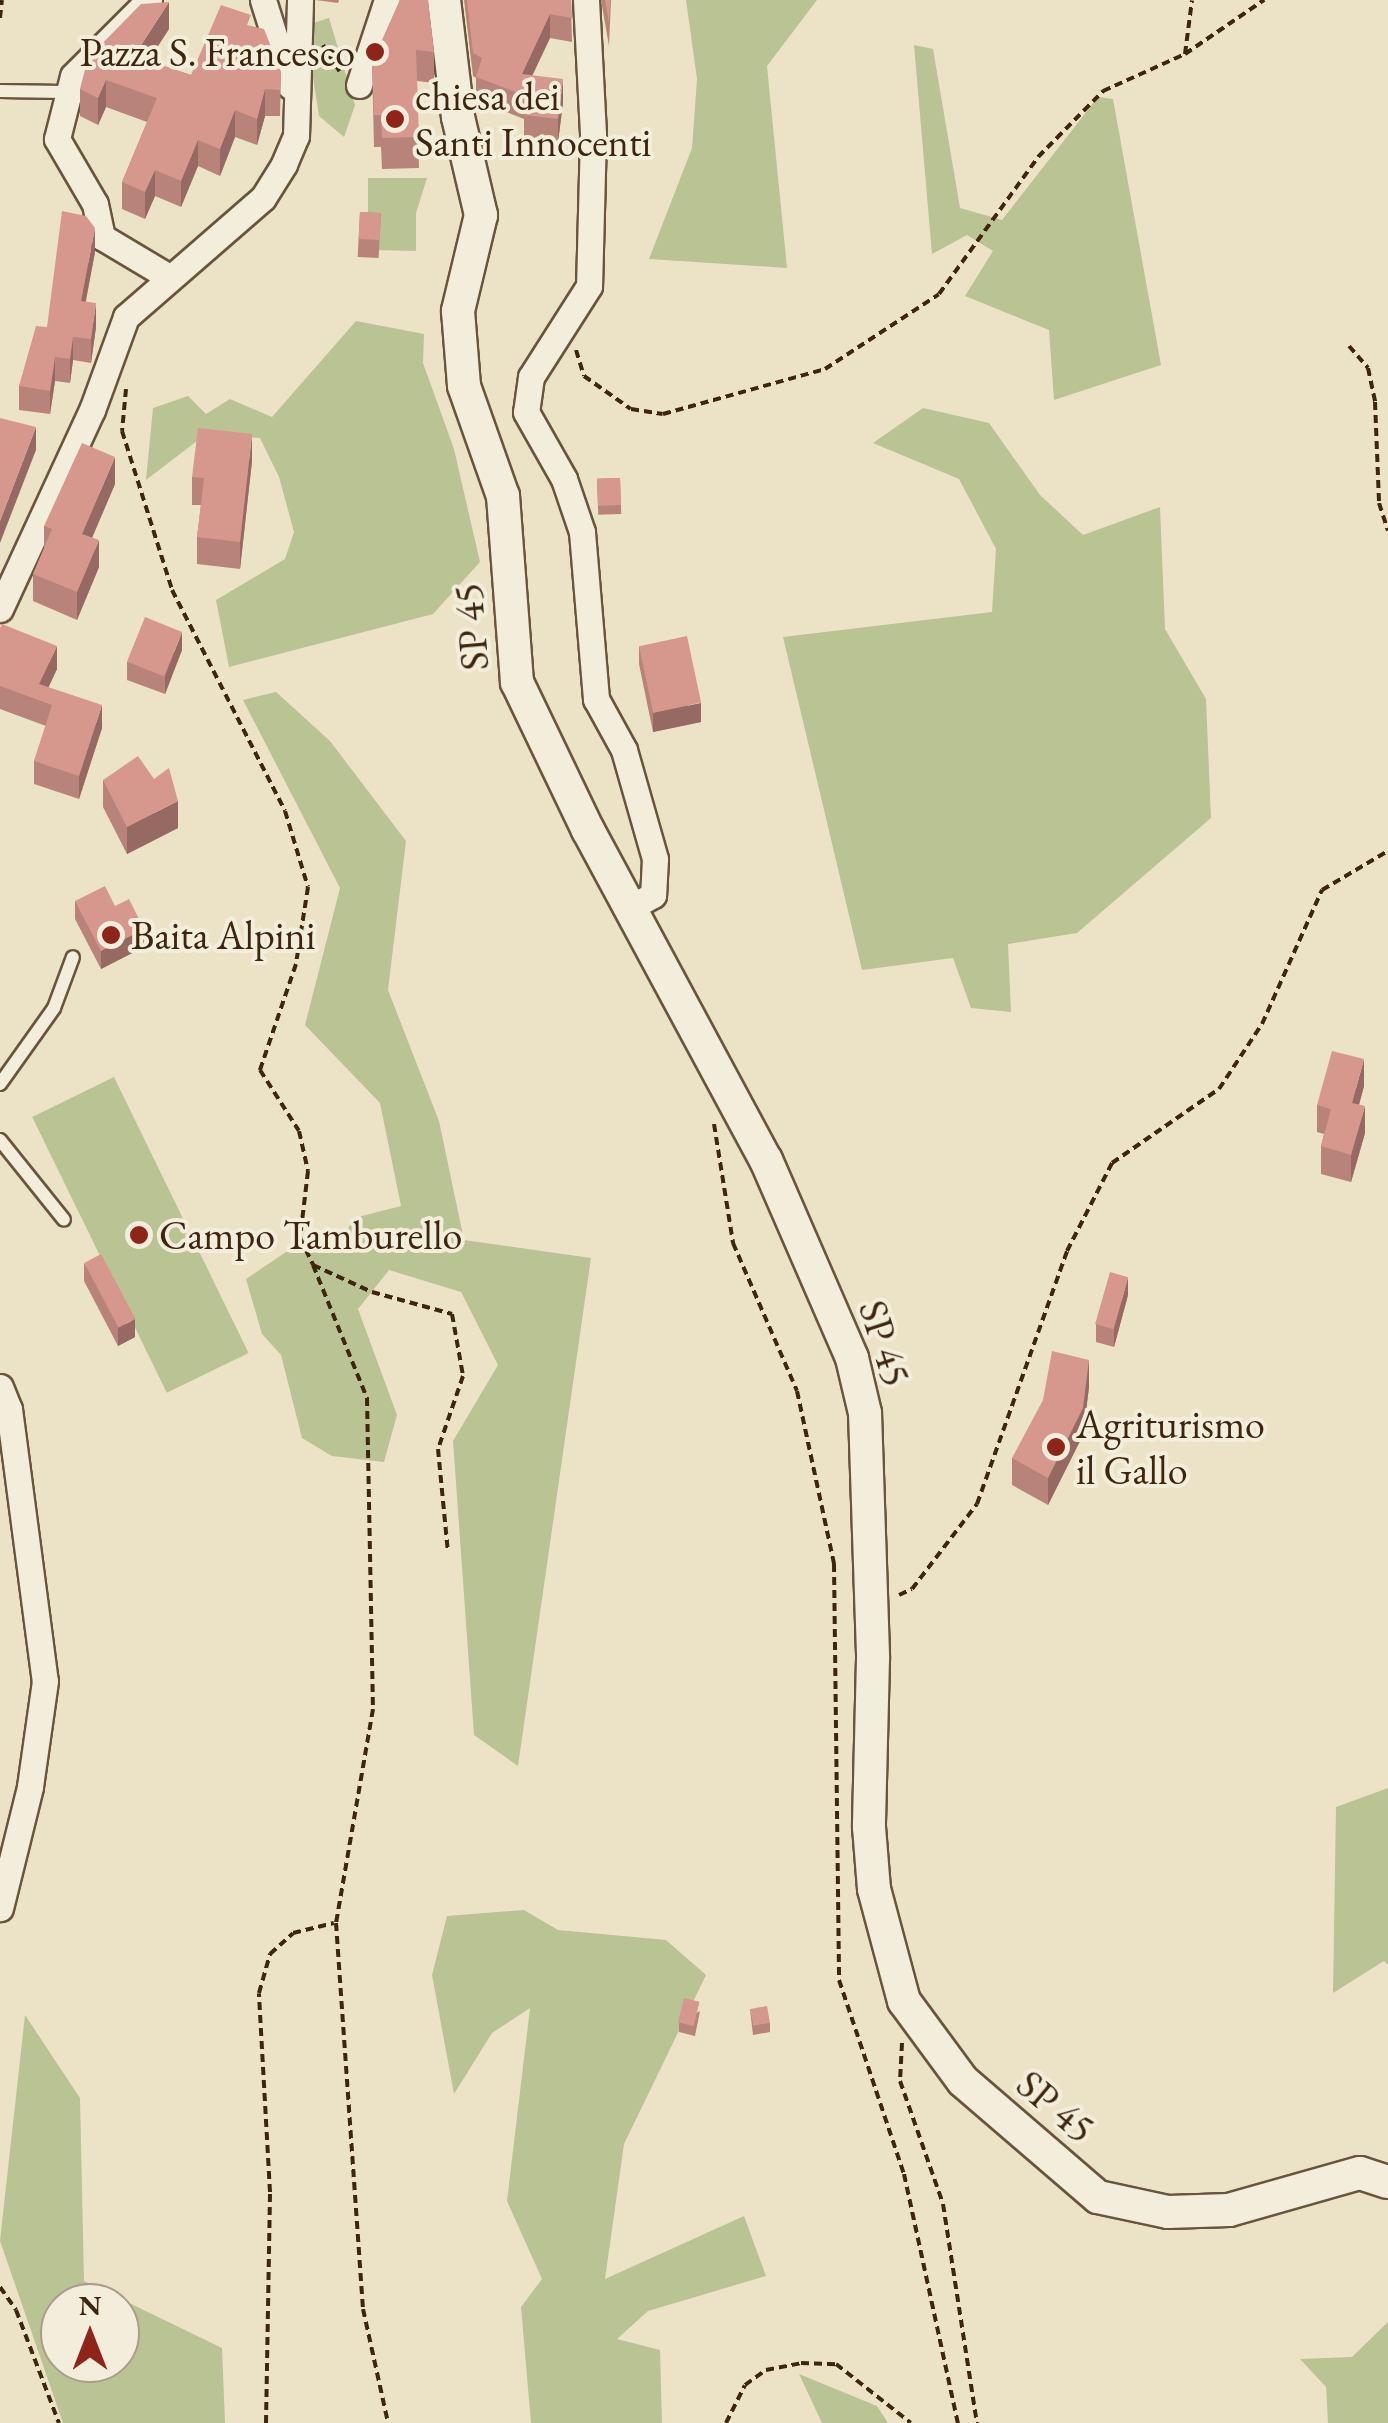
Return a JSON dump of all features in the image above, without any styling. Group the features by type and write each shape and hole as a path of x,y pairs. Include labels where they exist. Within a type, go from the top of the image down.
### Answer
{"street":[{"path":"149,0 88,54 64,92 60,151 89,190 102,237 168,277"},
{"path":"263,0 297,108"},
{"path":"0,609 92,410 114,337 140,301 263,198 296,136 300,0"},
{"path":"360,84 387,0"},
{"name":"SP 45","path":"444,0 458,117 480,215 458,311 464,386 502,496 517,682 630,908 766,1160 852,1358 865,1413 874,1888 887,1950 914,2016 963,2082 1098,2197 1168,2212 1229,2210 1360,2172 1388,2182"},
{"path":"586,0 593,135 589,286 531,378 526,412 564,479 582,532 596,698 624,750 655,859 653,896 630,908"},
{"path":"0,1387 9,1410 46,1681 30,1787 0,1908"}],"lane":[{"path":"0,91 64,92"},
{"path":"0,1084 54,1008 73,957"},
{"path":"0,1140 64,1220"}],"path":[{"path":"0,18 2,0"},
{"path":"1185,54 1192,0"},
{"path":"577,339 575,362 584,376 632,409 663,414 825,369 940,294 1038,157 1102,91 1185,54 1264,0"},
{"path":"1349,346 1368,368 1372,385 1379,503 1388,531"},
{"path":"127,384 122,431 172,590 232,716 285,811 308,887 296,964 260,1070 300,1131 308,1171 300,1238 367,1398 373,1708 336,1923 363,2308 388,2423"},
{"path":"871,1600 912,1589 977,1504 1068,1251 1112,1163 1219,1089 1262,1024 1322,890 1388,851"},
{"path":"714,1121 733,1244 792,1377 831,1546 840,1980 904,2174 958,2423"},
{"path":"313,1266 372,1292 452,1314 462,1376 438,1449 448,1552"},
{"path":"266,2423 270,2192 259,1993 270,1954 293,1933 336,1923"},
{"path":"914,2016 898,2060 900,2082 942,2204 977,2423"},
{"path":"0,2288 16,2310 59,2423"},
{"path":"726,2423 745,2385 766,2370 802,2363 836,2364 911,2423"}],"green space":[{"path":"686,0 817,0 767,66 787,268 649,259 692,148 697,79"},
{"path":"329,18 355,105 344,137 319,116 308,45 310,24"},
{"path":"914,45 933,49 960,208 1002,220 1098,97 1113,99 1161,365 1054,400 1049,330 965,296 993,251 967,235 932,254"},
{"path":"368,178 427,178 416,213 416,251 368,250"},
{"path":"356,321 424,334 423,363 454,449 480,562 433,614 229,667 216,600 285,559 294,532 279,477 260,438 206,434 146,480 153,408 188,396 206,414 230,399 272,417"},
{"path":"923,408 989,423 1040,495 1083,535 1160,507 1165,629 1206,699 1211,818 1077,933 1008,944 1011,1012 971,1008 953,958 862,970 783,637 992,612 996,549 959,479 873,443"},
{"path":"276,692 330,741 406,841 388,990 439,1121 464,1240 591,1258 518,1766 474,1735 453,1441 498,1365 461,1292 389,1270 358,1309 397,1415 384,1462 332,1456 302,1438 281,1355 262,1334 246,1279 286,1252 336,1250 354,1218 401,1206 380,1103 305,1025 340,888 243,700"},
{"name":"Campo Tamburello","path":"114,1077 249,1353 167,1393 32,1117"},
{"path":"1388,1788 1388,1965 1384,1961 1333,1993 1336,1807"},
{"path":"524,1910 558,1930 666,1940 706,1975 624,2144 605,2279 744,2216 766,2276 648,2311 617,2339 660,2350 662,2423 531,2423 521,2307 542,2279 507,2201 530,2008 492,2033 454,2094 432,1975 447,1916"},
{"path":"25,2015 80,2098 84,2281 88,2283 40,2283 40,2357 0,2241"},
{"path":"140,2308 222,2348 225,2423 63,2423 49,2383 140,2383"},
{"path":"1388,2322 1388,2423 1328,2423 1326,2387 1300,2359 1352,2357"},
{"path":"799,2374 877,2406 888,2423 822,2423"}],"building":[{"path":"400,0 428,0 434,52 416,50 419,137 382,138 381,115 374,115 372,63"},
{"path":"467,0 571,0 572,18 550,14 522,74 563,79 558,119 524,115 526,96 476,77 482,58 473,53"},
{"path":"169,2 134,56 191,75 221,5 251,15 247,25 264,29 281,72 280,90 265,89 257,119 235,110 220,149 198,140 181,181 155,170 145,192 122,182 157,98 106,80 98,98 80,89 88,58 141,4"},
{"path":"62,211 86,216 95,228 81,301 96,303 91,339 73,337 70,359 55,357 50,391 19,386 36,326 47,327"},
{"path":"360,212 381,213 380,240 359,239"},
{"path":"0,418 36,427 0,521"},
{"path":"198,428 252,434 240,542 197,537 204,478 192,477"},
{"path":"82,443 115,457 82,534 99,540 77,592 33,574 52,529 44,526"},
{"path":"620,478 621,505 598,506 597,479"},
{"path":"145,617 182,632 164,676 127,662"},
{"path":"2,624 57,646 39,684 102,705 79,776 34,761 52,705 0,686"},
{"path":"687,636 701,703 653,713 639,646"},
{"path":"138,756 154,779 169,768 178,801 127,827 103,780"},
{"path":"105,886 115,906 129,899 144,929 101,951 75,901"},
{"path":"1332,1051 1364,1059 1352,1103 1365,1106 1351,1155 1321,1146 1331,1109 1317,1105"},
{"path":"101,1254 135,1318 118,1327 84,1263"},
{"path":"1110,1272 1128,1277 1113,1329 1095,1324"},
{"name":"Agriturismo il Gallo","path":"1052,1351 1089,1360 1083,1408 1048,1478 1012,1458 1043,1400"},
{"path":"684,1998 700,2002 693,2026 678,2022"},
{"path":"767,2006 770,2023 753,2026 750,2009"}],"place":[{"name":"Pazza S. Francesco","path":"375,52"},
{"name":"chiesa dei Santi Innocenti","path":"395,119"},
{"name":"Baita Alpini","path":"111,935"},
{"name":"Campo Tamburello","path":"139,1235"},
{"name":"Agriturismo il Gallo","path":"1056,1447"}]}
